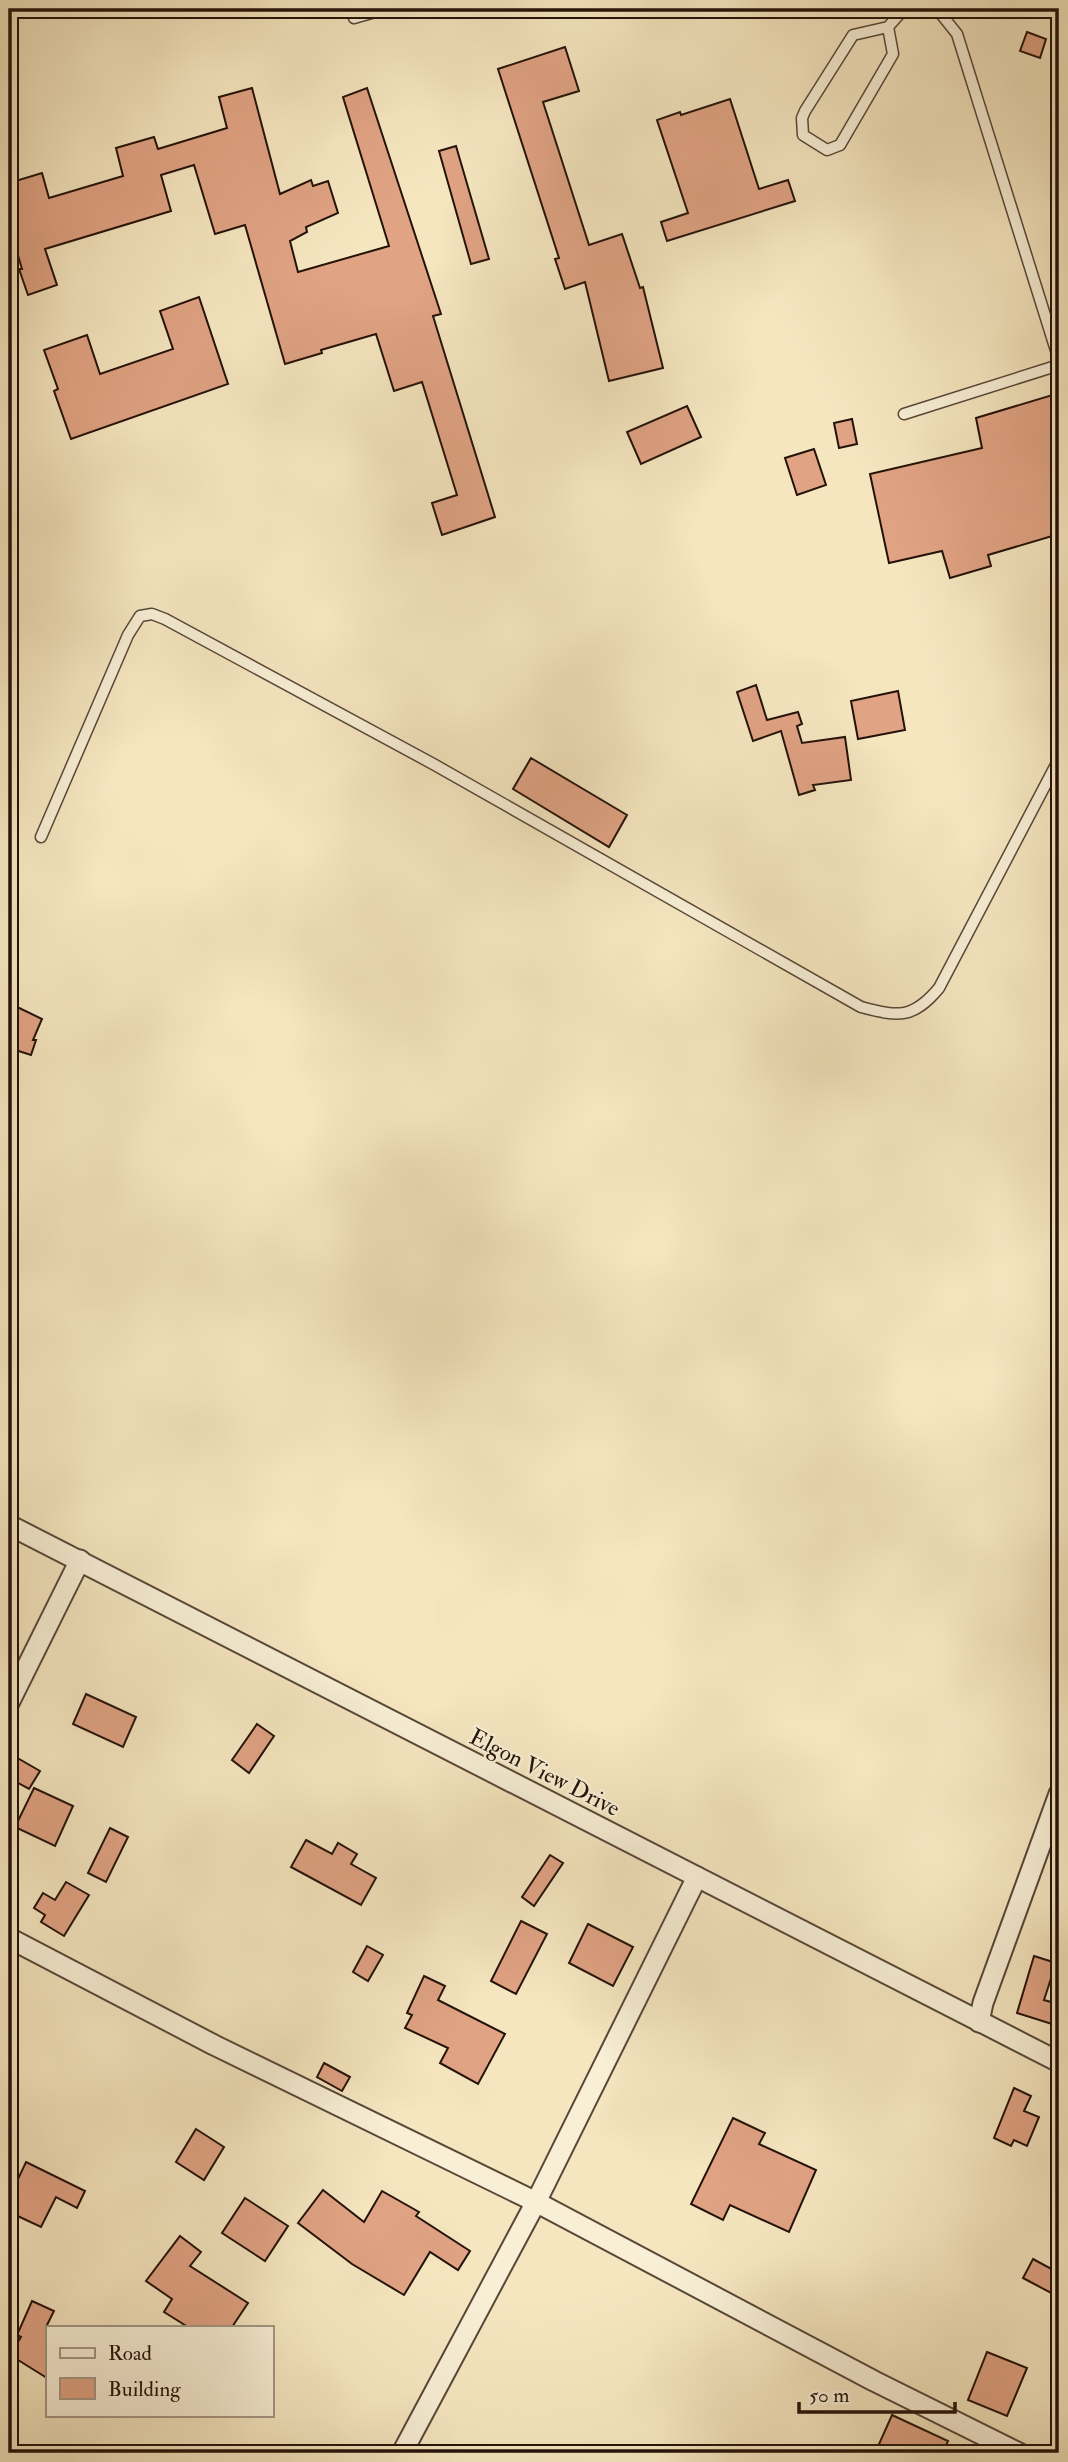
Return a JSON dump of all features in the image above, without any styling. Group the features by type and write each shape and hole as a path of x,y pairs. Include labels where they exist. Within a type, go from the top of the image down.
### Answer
{"street":[{"name":"Elgon View Drive","path":"9,1525 1059,2062"},
{"path":"9,1703 79,1560"},
{"path":"979,2022 983,2003 1059,1794"},
{"path":"402,2453 536,2202 696,1877"},
{"path":"9,1938 214,2045 536,2202 874,2381 1019,2453"}],"lane":[{"path":"354,18 386,9"},
{"path":"888,27 893,54 840,145 827,150 803,135 802,118 805,111 853,35 888,27 904,9"},
{"path":"937,9 957,34 1059,360"},
{"path":"904,414 1059,365"},
{"path":"41,837 128,635 140,616 152,614 435,765 861,1007 891,1015 912,1012 925,1004 939,988 1059,759"}],"building":[{"path":"1027,32 1046,39 1040,58 1020,51"},
{"path":"565,47 579,91 543,102 589,245 622,234 640,288 643,287 663,368 609,381 585,282 565,289 555,259 559,258 498,69"},
{"path":"252,88 280,194 311,180 313,186 328,181 338,213 306,227 307,232 290,241 298,272 389,246 343,97 367,88 441,314 433,316 495,517 442,535 432,503 457,495 422,382 394,391 376,334 285,364 245,225 215,234 194,165 161,175 171,211 45,249 57,285 28,295 9,225 9,183 42,173 49,198 123,176 116,148 154,137 158,149 227,128 219,97"},
{"path":"730,99 759,189 788,180 795,201 667,241 661,222 688,213 657,120"},
{"path":"456,146 489,259 471,264 439,151"},
{"path":"199,297 228,384 71,439 54,391 58,389 44,350 87,335 100,374 173,349 160,311"},
{"path":"1059,393 1059,534 988,555 991,566 950,578 942,551 889,563 870,474 982,448 976,418"},
{"path":"687,406 701,437 641,464 627,432"},
{"path":"852,419 857,444 839,448 834,423"},
{"path":"814,449 826,485 797,495 785,458"},
{"path":"756,685 767,720 798,712 802,724 797,726 802,743 845,737 851,780 813,785 815,790 799,795 781,731 753,741 737,692"},
{"path":"898,691 905,730 858,739 851,701"},
{"path":"531,758 627,815 609,847 513,789"},
{"path":"13,1005 42,1019 33,1040 36,1040 31,1055 9,1048 9,1015"},
{"path":"86,1694 136,1717 123,1747 73,1724"},
{"path":"257,1724 274,1736 249,1773 232,1760"},
{"path":"14,1756 40,1771 29,1789 9,1778 9,1765"},
{"path":"34,1788 73,1806 55,1846 15,1827"},
{"path":"110,1828 128,1837 106,1882 88,1873"},
{"path":"306,1840 332,1854 338,1843 357,1854 351,1864 376,1878 361,1905 291,1867"},
{"path":"550,1855 563,1863 534,1906 522,1897"},
{"path":"66,1882 89,1895 64,1936 41,1922 45,1915 34,1908 43,1893 55,1900"},
{"path":"521,1921 547,1934 516,1994 491,1981"},
{"path":"588,1924 633,1947 613,1986 569,1963"},
{"path":"367,1946 383,1955 368,1981 353,1972"},
{"path":"1034,1956 1056,1963 1044,2000 1058,2004 1052,2024 1017,2013"},
{"path":"424,1976 445,1986 438,2000 505,2034 478,2084 440,2063 448,2048 405,2028 412,2015 407,2013"},
{"path":"324,2063 350,2077 342,2091 317,2077"},
{"path":"1014,2088 1031,2096 1024,2111 1039,2117 1027,2146 1014,2140 1011,2146 994,2138"},
{"path":"733,2118 765,2133 759,2144 816,2170 789,2232 730,2205 723,2220 691,2204"},
{"path":"196,2129 224,2147 204,2180 176,2162"},
{"path":"26,2162 85,2191 77,2208 56,2197 41,2227 9,2212 9,2198"},
{"path":"323,2190 364,2222 382,2191 419,2212 416,2216 470,2251 458,2270 430,2252 404,2295 352,2264 298,2223"},
{"path":"245,2198 288,2226 265,2261 222,2233"},
{"path":"180,2236 201,2252 190,2266 248,2303 233,2326 186,2326 164,2312 172,2299 146,2281"},
{"path":"1033,2259 1059,2273 1059,2282 1053,2294 1023,2278"},
{"path":"32,2301 54,2311 46,2326 46,2377 10,2355 21,2337 17,2335"},
{"path":"987,2352 1027,2368 1007,2416 968,2400"},
{"path":"892,2415 948,2441 943,2453 875,2453"}]}
